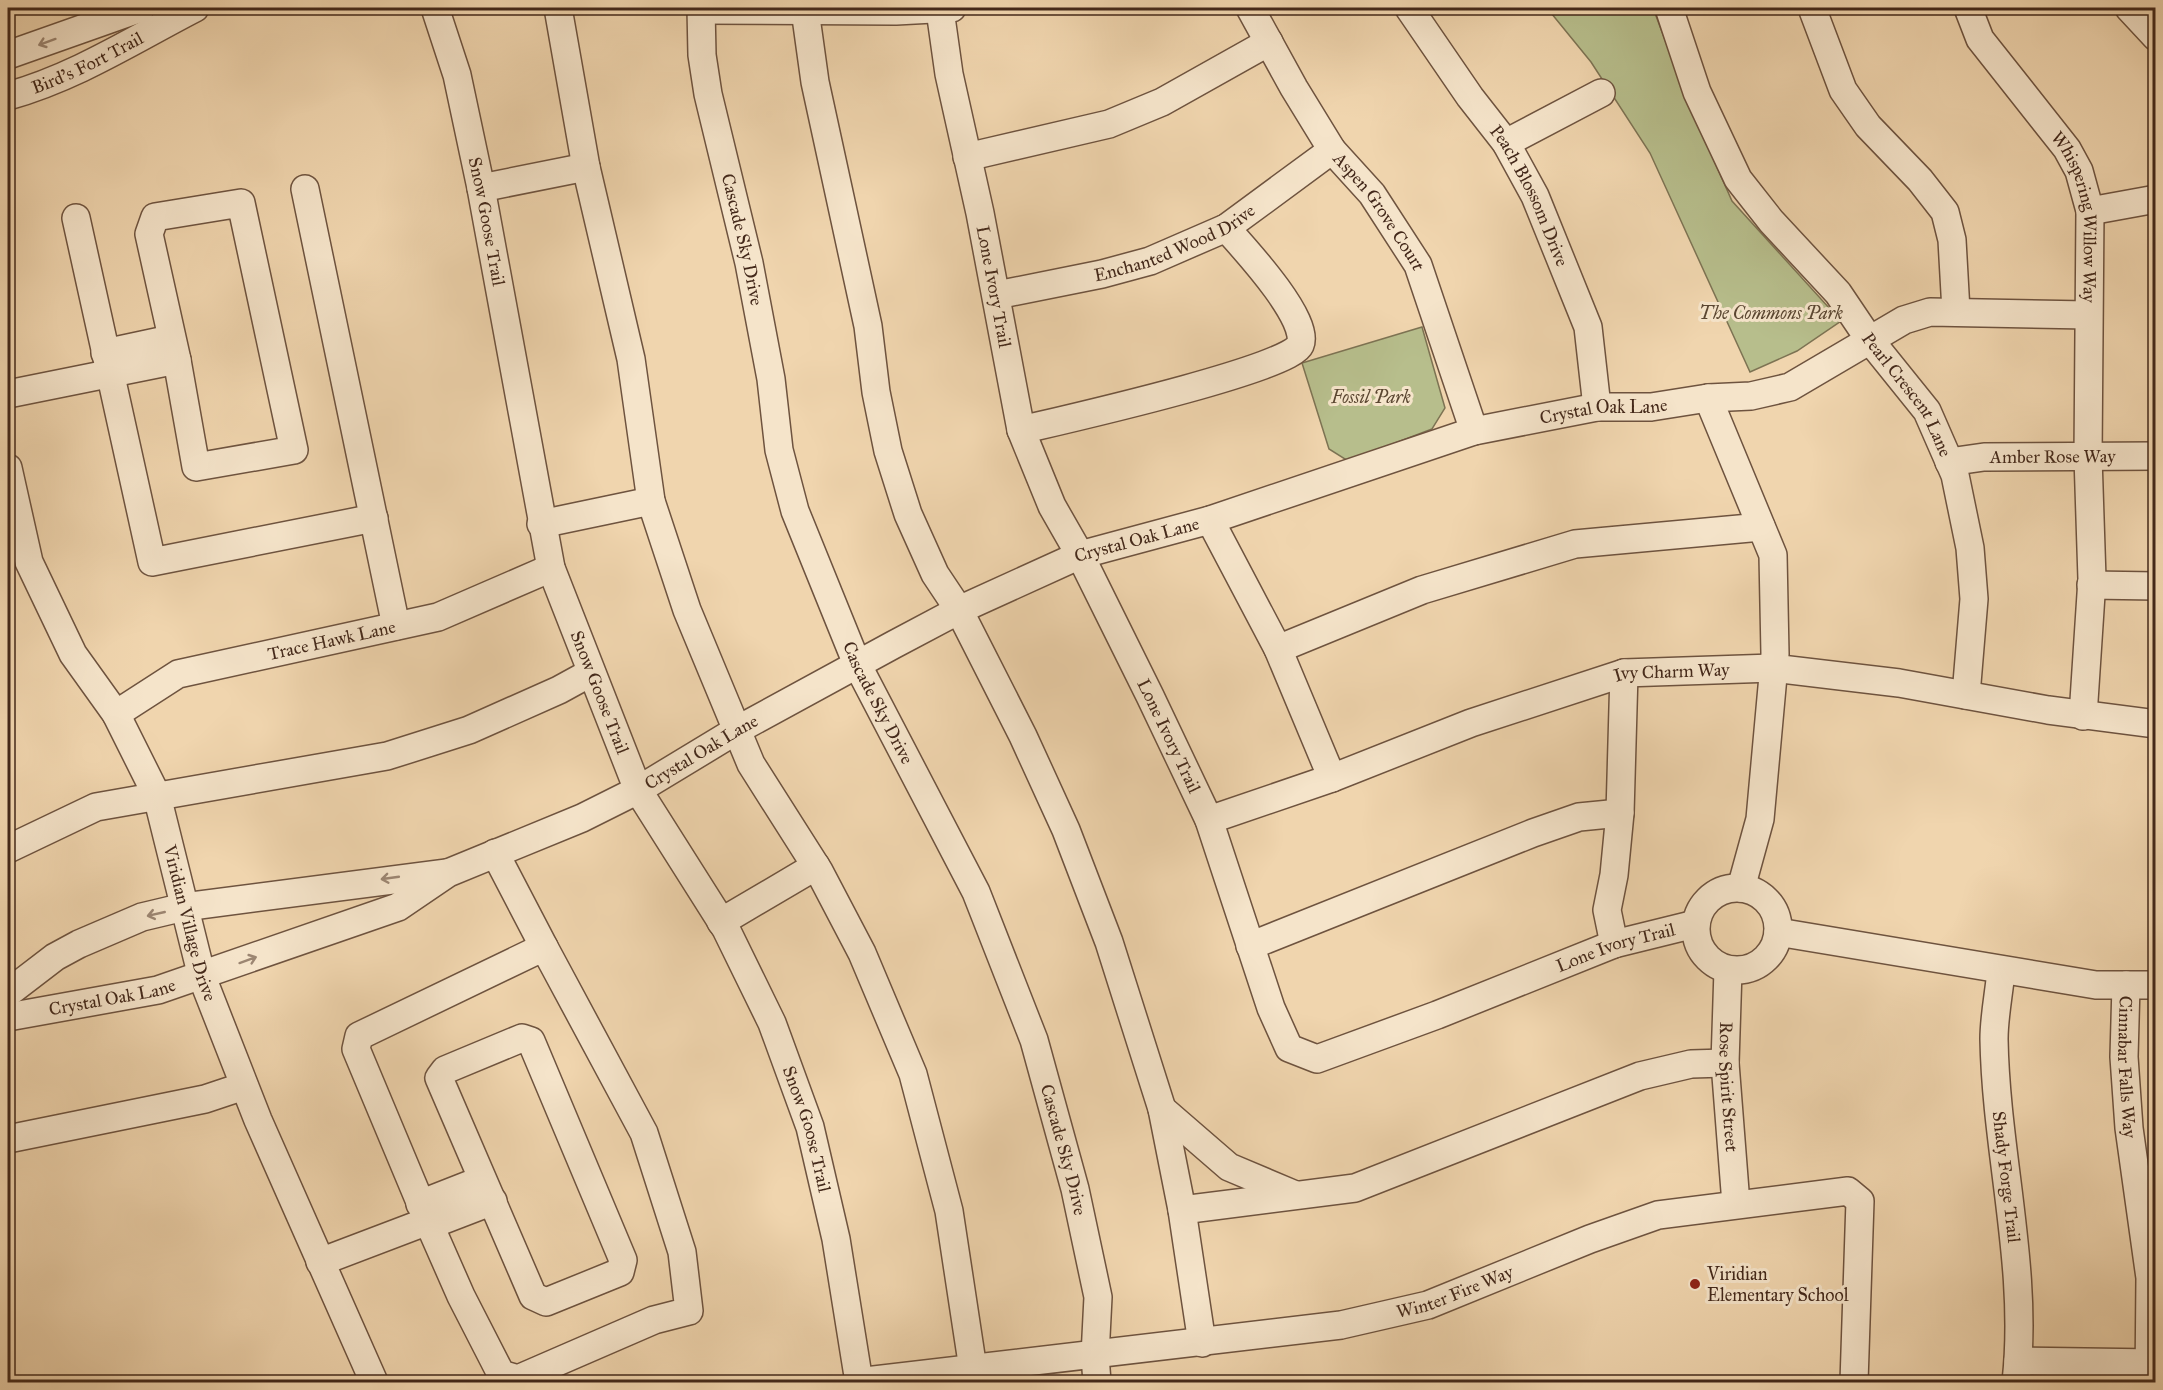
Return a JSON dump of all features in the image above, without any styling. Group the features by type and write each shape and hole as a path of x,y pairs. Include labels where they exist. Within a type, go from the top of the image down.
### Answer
{"street":[{"name":"Bird's Fort Trail","path":"8,55 80,18 141,8"},
{"name":"Bird's Fort Trail","path":"8,96 42,87 98,62 195,8"},
{"name":"Snow Goose Trail","path":"435,8 457,75 481,188 541,524 551,568 590,673 638,790 722,922 772,1023 810,1127 836,1239 858,1382"},
{"path":"558,8 586,166 631,359 651,501 687,610 751,764 816,866 862,953 913,1074 991,1373"},
{"name":"Aspen Grove Court","path":"1250,8 1294,88 1332,150 1372,194 1418,265 1474,431"},
{"name":"Peach Blossom Drive","path":"1409,8 1470,97 1506,142 1535,196 1588,327 1597,407"},
{"name":"Pearl Crescent Lane","path":"1669,8 1697,92 1738,179 1771,221 1838,293 1869,339 1927,411 1955,475 1970,548 1974,599 1966,695"},
{"path":"1812,8 1843,90 1868,126 1920,180 1945,212 1952,240 1956,312"},
{"name":"Whispering Willow Way","path":"1968,8 1980,39 2067,149 2079,171 2090,211 2088,457 2091,585 2083,716"},
{"path":"2129,8 2156,37"},
{"path":"701,9 946,9"},
{"name":"Cascade Sky Drive","path":"701,9 702,55 708,94 749,263 771,379 779,450 795,511 857,664 976,892 1034,1040 1075,1189 1098,1297 1096,1369"},
{"name":"Lone Ivory Trail","path":"946,9 948,65 997,295 1022,430 1052,506 1080,555 1209,820 1271,1008 1289,1048 1317,1059 1614,944 1695,924"},
{"path":"804,10 815,82 868,326 876,392 888,451 908,514 935,574 959,610 1023,736 1066,830 1109,942 1162,1109 1182,1210 1202,1342"},
{"path":"968,157 1109,124 1162,102 1269,42"},
{"path":"1506,142 1601,93"},
{"name":"Enchanted Wood Drive","path":"997,295 1102,274 1150,261 1226,228 1332,150"},
{"path":"481,188 586,166"},
{"path":"305,189 396,626"},
{"path":"2090,211 2156,199"},
{"path":"241,203 294,450 196,467 169,350 149,234 155,217 241,203"},
{"path":"76,218 152,562 374,518"},
{"path":"1022,430 1152,398 1270,364 1293,354 1300,345 1301,337 1287,304 1267,274 1226,228"},
{"name":"Crystal Oak Lane","path":"8,1017 158,990 202,977 398,907 448,873 582,818 638,790 737,730 857,664 959,610 1080,555 1210,520 1474,431 1597,407 1650,407 1751,396 1790,387 1904,320 1930,312 2088,315"},
{"path":"8,394 108,362 169,350"},
{"path":"1708,399 1773,555 1775,607 1773,668 1760,819 1741,888"},
{"name":"Amber Rose Way","path":"1949,462 1984,457 2156,456"},
{"name":"Viridian Village Drive","path":"8,468 29,562 73,654 116,714 157,796 202,977 244,1086 374,1383"},
{"path":"541,524 651,501"},
{"path":"1210,520 1278,649 1332,778"},
{"path":"1278,649 1422,590 1575,544 1761,527"},
{"name":"Trace Hawk Lane","path":"116,714 178,674 438,617 551,568"},
{"path":"2091,585 2156,586"},
{"name":"Ivy Charm Way","path":"1209,820 1332,778 1471,723 1624,673 1773,668 1899,683 2083,716 2156,724"},
{"path":"8,849 96,807 387,756 469,730 559,690 590,673"},
{"path":"1614,944 1607,910 1614,875 1620,813 1624,673"},
{"path":"1250,946 1533,833 1579,817 1620,813"},
{"path":"495,853 644,1133 682,1252 689,1311 654,1320 518,1378 501,1374 461,1296 356,1049 359,1036 544,947"},
{"path":"722,922 816,866"},
{"name":"Crystal Oak Lane","path":"8,993 55,957 79,944 122,925 184,907 448,873"},
{"path":"1728,888 1741,888 1756,892 1769,902 1776,916 1778,932 1775,945 1767,957 1756,966 1743,970 1728,970 1714,964 1703,953 1696,939 1695,924 1699,911 1706,901 1728,888"},
{"path":"1778,932 2001,971 2096,985 2156,986"},
{"name":"Rose Spirit Street","path":"1728,970 1725,1063 1736,1204"},
{"name":"Shady Forge Trail","path":"2001,971 1994,1037 1998,1103 2018,1273 2017,1372"},
{"name":"Cinnabar Falls Way","path":"2126,985 2124,1057 2129,1128 2150,1278 2152,1370"},
{"path":"522,1038 531,1041 623,1260 620,1272 546,1302 533,1296 493,1201 440,1078 445,1070 522,1038"},
{"path":"1182,1210 1355,1188 1640,1076 1691,1064 1725,1063"},
{"path":"8,1139 205,1099 244,1086"},
{"path":"1162,1109 1229,1167 1297,1195"},
{"path":"320,1262 424,1212 471,1184"},
{"name":"Winter Fire Way","path":"858,1382 1096,1369 1202,1342 1341,1325 1428,1305 1590,1239 1658,1215 1848,1191 1860,1201 1854,1383"},
{"path":"424,1212 441,1221 493,1201"},
{"path":"2017,1372 2152,1370"}],"green space":[{"name":"The Commons Park","path":"1547,8 1653,8 1690,106 1732,201 1841,321 1797,351 1750,372 1650,153 1591,62"},
{"name":"Fossil Park","path":"1422,327 1445,408 1432,429 1348,461 1329,449 1302,363"}],"place":[{"name":"Viridian Elementary School","path":"1695,1284"}]}
